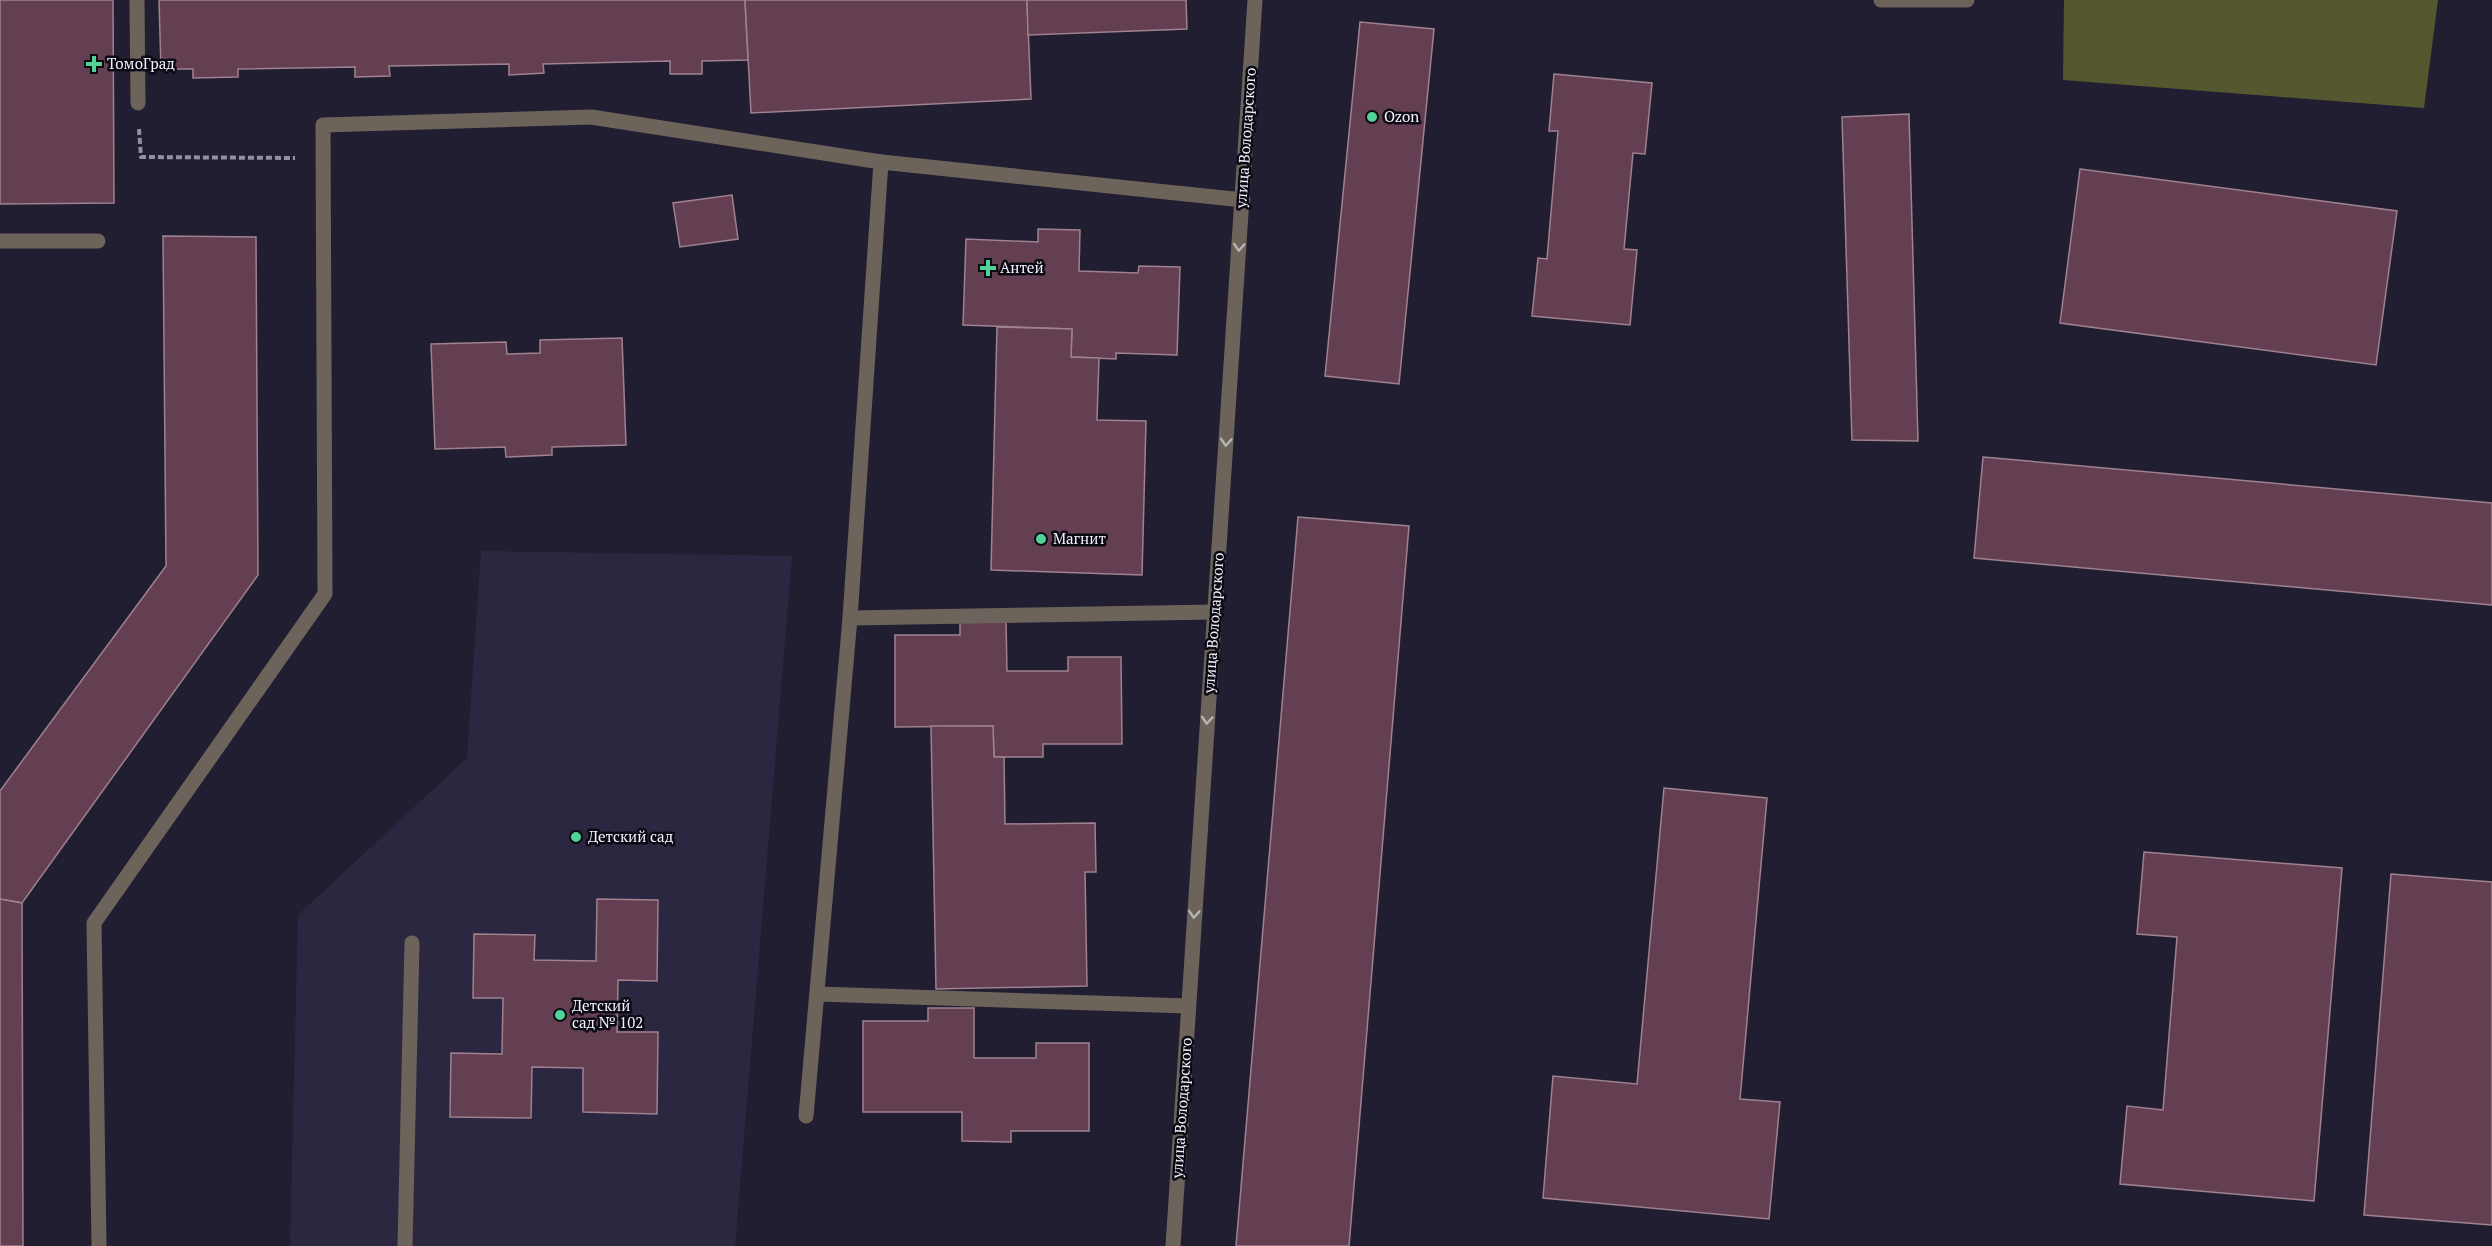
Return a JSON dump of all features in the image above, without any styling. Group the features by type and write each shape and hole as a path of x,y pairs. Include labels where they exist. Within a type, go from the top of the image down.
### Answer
{"street":[{"path":"137,0 138,103"},
{"name":"улица Володарского","path":"1173,1246 1255,0"},
{"path":"1881,0 1967,0"},
{"path":"99,1246 94,923 325,594 323,125 591,117 881,162 1243,200"},
{"path":"806,1116 850,618 881,162"},
{"path":"0,242 98,241"},
{"path":"850,618 1214,612"},
{"path":"405,1246 412,943"},
{"path":"818,994 1188,1006"}],"path":[{"path":"138,103 141,157 322,158"}],"shaded area":[{"name":"Детский сад","path":"481,551 792,556 735,1246 290,1246 298,915 467,758"}],"green space":[{"path":"2064,0 2438,0 2424,108 2063,80"}],"building":[{"path":"0,0 113,0 114,203 0,204"},
{"path":"159,0 745,0 748,60 702,61 702,74 670,74 670,61 543,64 544,73 509,75 509,64 389,66 390,76 355,77 355,67 238,69 238,77 193,78 193,69 161,69"},
{"path":"745,0 1027,0 1031,99 751,113"},
{"path":"1027,0 1186,0 1187,29 1028,35"},
{"path":"1360,22 1434,29 1399,384 1325,376"},
{"path":"1554,74 1652,83 1645,154 1633,153 1624,249 1637,250 1630,325 1532,316 1538,258 1547,259 1558,131 1549,131"},
{"path":"1909,114 1918,441 1852,440 1842,117"},
{"path":"2080,169 2397,211 2376,365 2060,323"},
{"path":"732,195 738,239 680,247 673,203"},
{"path":"1038,229 1080,230 1079,271 1138,273 1139,266 1180,267 1177,355 1116,353 1116,359 1071,357 1072,329 963,325 966,239 1038,242"},
{"path":"163,236 256,237 258,575 22,903 0,899 0,791 166,566"},
{"path":"997,327 1072,329 1071,357 1099,358 1097,420 1146,421 1142,575 991,570"},
{"path":"622,338 626,445 552,447 552,455 506,457 505,447 435,449 431,344 506,342 507,354 540,353 540,340"},
{"path":"1983,457 2492,503 2492,605 1974,558"},
{"path":"1298,517 1409,526 1349,1246 1236,1246"},
{"path":"960,621 1006,621 1007,671 1068,671 1068,657 1121,657 1122,744 1043,744 1043,757 994,757 993,726 895,727 895,635 960,635"},
{"path":"931,726 993,726 994,757 1004,757 1005,824 1095,823 1096,872 1085,872 1087,986 936,989"},
{"path":"1664,788 1767,798 1740,1099 1780,1102 1769,1219 1543,1198 1553,1076 1637,1084"},
{"path":"2144,852 2342,868 2314,1201 2120,1184 2127,1106 2163,1110 2177,937 2137,934"},
{"path":"2391,874 2492,882 2492,1225 2364,1215"},
{"path":"0,899 22,903 23,1246 0,1246"},
{"name":"Детский сад № 102","path":"597,899 658,900 657,981 618,980 617,1032 658,1032 657,1114 583,1112 583,1068 532,1067 531,1118 450,1117 451,1053 502,1054 503,998 473,998 474,934 535,935 534,960 596,961"},
{"path":"928,1008 974,1008 974,1058 1036,1058 1036,1043 1089,1043 1089,1131 1011,1131 1011,1142 962,1141 962,1112 863,1112 863,1021 928,1021"}],"place":[{"name":"ТомоГрад","path":"94,64"},
{"name":"Ozon","path":"1372,117"},
{"name":"Антей","path":"988,268"},
{"name":"Магнит","path":"1041,539"},
{"name":"Детский сад","path":"576,837"},
{"name":"Детский сад № 102","path":"560,1015"}]}
